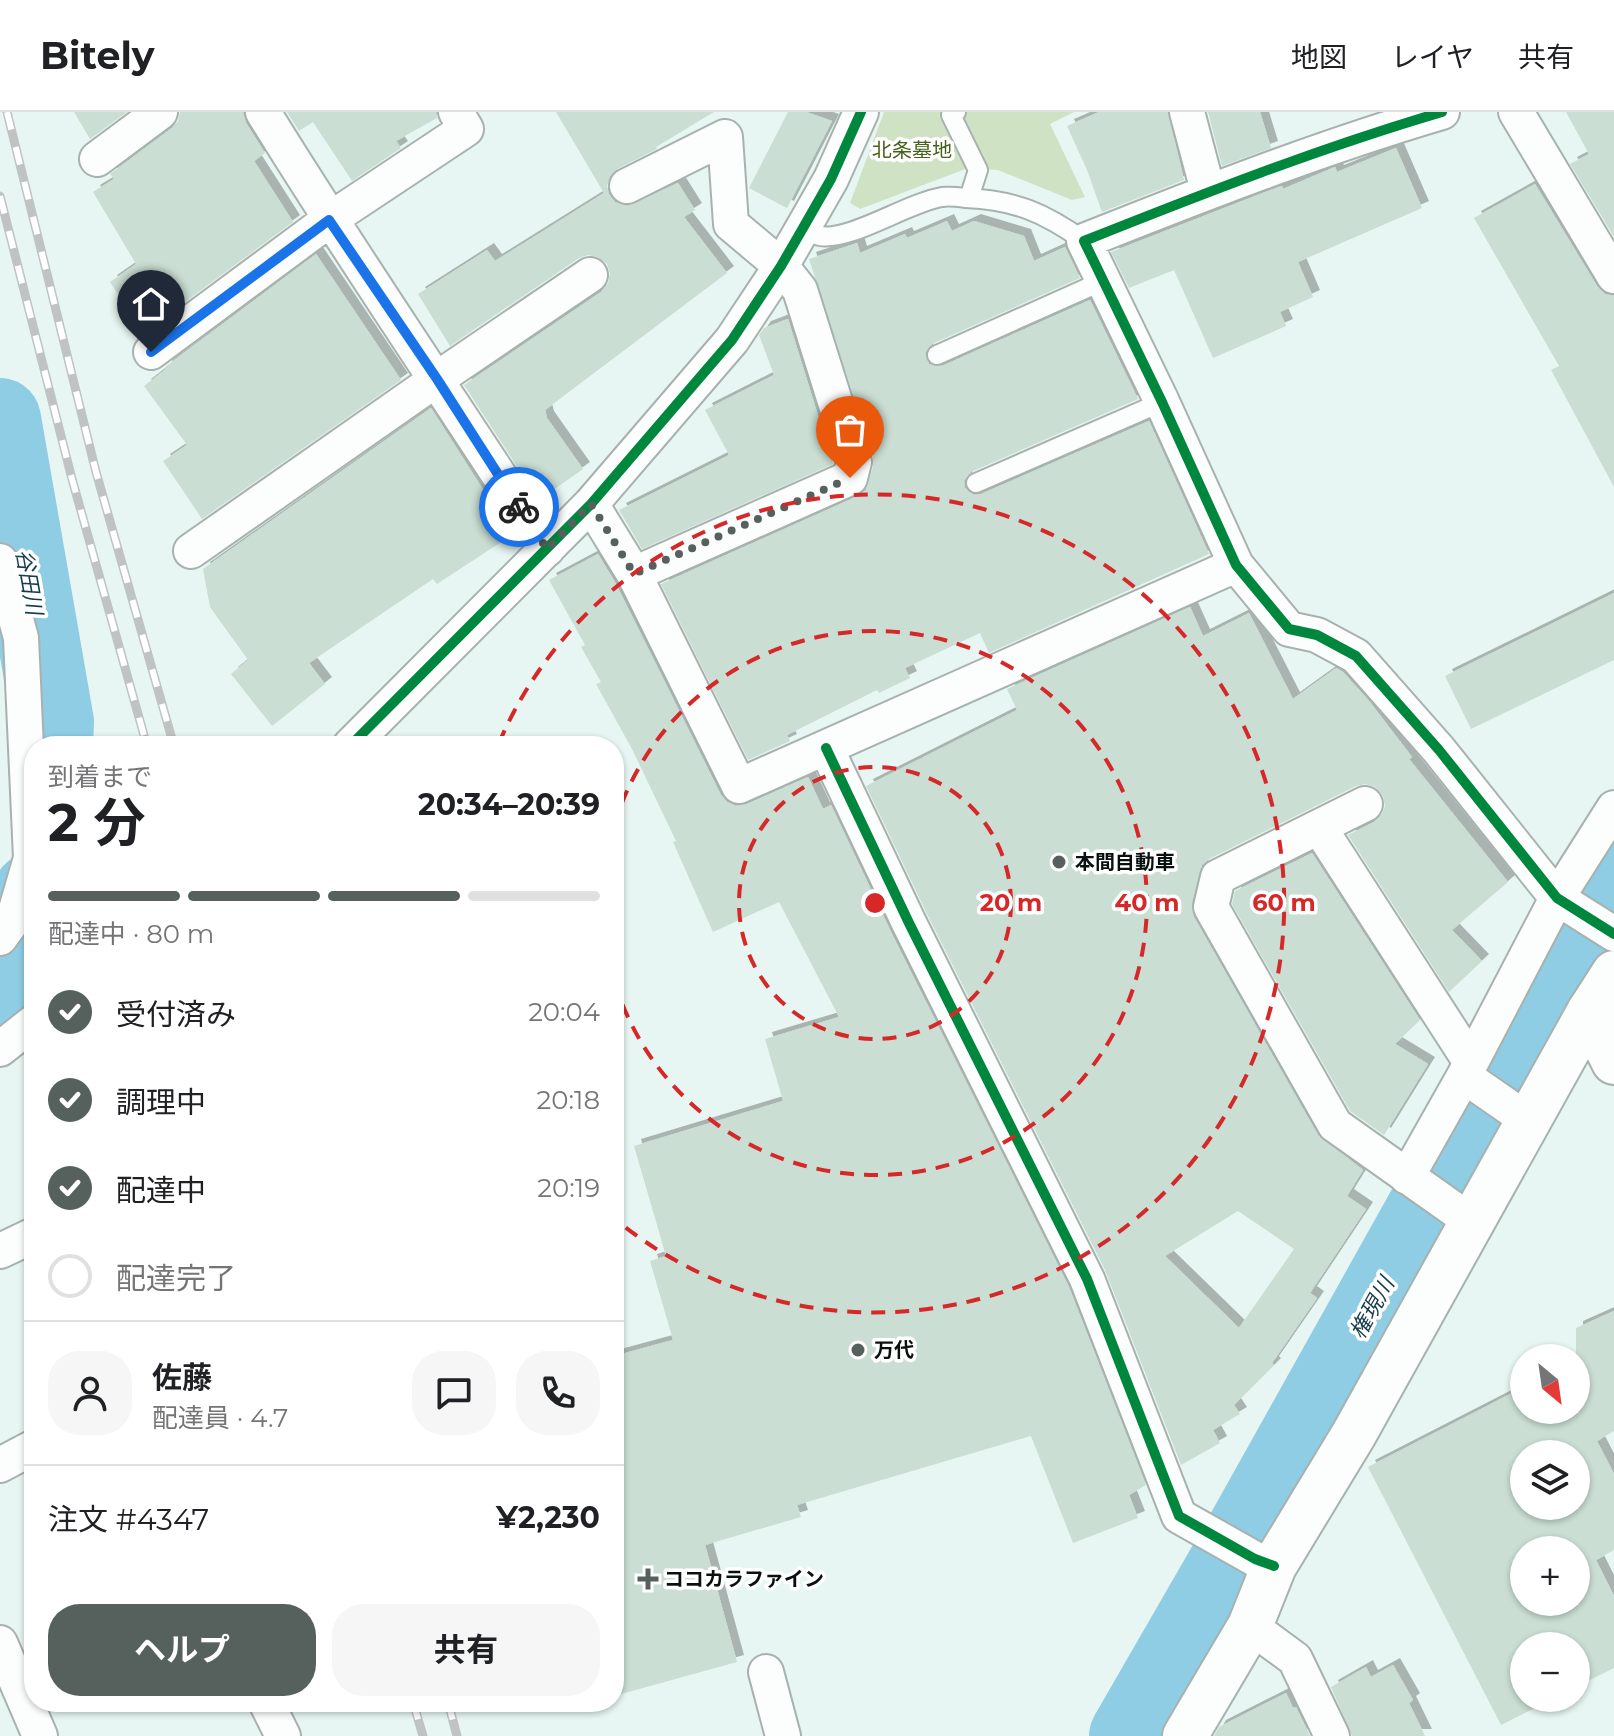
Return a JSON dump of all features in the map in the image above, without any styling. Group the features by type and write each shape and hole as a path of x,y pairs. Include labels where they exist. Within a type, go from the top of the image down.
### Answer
{"street":[{"path":"97,159 160,112"},
{"path":"263,112 329,220 547,549"},
{"path":"151,352 329,220 466,129 456,112"},
{"path":"360,736 591,504 732,340 781,266 831,179 861,112"},
{"path":"1187,112 1208,191"},
{"path":"1185,1736 1250,1626 1265,1563 1354,1434 1589,1012 1613,946 1563,901 1439,750 1356,656 1317,635 1289,629 1236,565 1105,280 1084,241 1208,191 1356,137 1442,112"},
{"path":"1516,112 1614,276"},
{"path":"627,186 725,137 731,224 781,266 800,290 854,462 850,478 634,574"},
{"path":"191,551 590,275"},
{"path":"591,504 634,574 739,786 1236,565"},
{"path":"0,561 21,638 25,736"},
{"path":"826,748 909,923 1087,1279 1179,1516 1265,1563"},
{"path":"1365,804 1218,877 1211,907 1335,1125 1471,1221"},
{"path":"1409,1179 1614,808"},
{"path":"1319,827 1467,1072 1528,1120"},
{"path":"0,938 13,920 24,882"},
{"path":"1589,1012 1614,1062"},
{"path":"0,1049 24,1030"},
{"path":"0,1251 24,1240"},
{"path":"0,1465 24,1452"},
{"path":"1250,1626 1295,1659 1332,1736"},
{"path":"15,1657 24,1685"},
{"path":"766,1672 783,1736"},
{"path":"32,1712 40,1736"},
{"path":"271,1712 283,1736"}],"lane":[{"path":"956,112 951,115 978,170 969,198"},
{"path":"803,228 819,236 843,234 894,212 943,197 990,198 1031,208 1084,241"},
{"path":"937,355 1105,280"},
{"path":"976,483 1162,402"}],"green space":[{"name":"北条墓地","path":"884,112 1074,112 1050,124 1085,197 1072,200 998,170 968,168 860,209 850,203"}],"building":[{"path":"74,112 127,112 90,139"},
{"path":"180,112 243,112 246,123 265,153 254,161 293,222 143,333 110,282 136,264 93,192 114,179 110,174 172,128"},
{"path":"287,112 436,112 437,118 396,141 401,148 352,181 313,122 299,131"},
{"path":"556,112 714,112 657,149 617,169 610,176 607,186 615,202 627,206 678,183 695,210 684,217 727,273 545,410 547,418 583,469 539,500 464,385 601,292 610,274 607,264 598,257 588,255 579,258 450,346 418,294 487,250 495,261 604,193"},
{"path":"788,112 806,112 832,121 787,208 749,188"},
{"path":"1099,112 1168,112 1184,180 1102,212 1067,126"},
{"path":"1208,112 1260,112 1271,148 1222,166"},
{"path":"1566,112 1614,112 1614,237 1570,164 1589,154"},
{"path":"1396,148 1422,208 1298,262 1313,297 1280,312 1286,326 1213,358 1174,270 1129,288 1111,252 1268,191 1282,186 1283,189 1335,167 1337,172"},
{"path":"1535,184 1597,286 1605,294 1614,296 1614,487 1551,370 1559,366 1474,218"},
{"path":"947,221 952,231 974,221 1024,236 1034,261 1065,247 1080,278 932,344 925,353 929,364 942,366 1090,300 1138,399 971,472 964,481 965,488 974,495 981,494 1149,421 1209,554 989,653 980,633 905,668 910,678 879,693 877,690 787,735 790,741 748,760 661,584 866,490 873,456 809,259 857,243 860,253"},
{"path":"316,254 401,380 202,519 163,461 187,445 144,386"},
{"path":"788,319 833,464 642,549 619,510 729,455 705,410 774,375 759,335 764,328"},
{"path":"431,408 512,535 437,584 433,579 309,663 325,684 272,726 231,674 248,660 210,607 203,569"},
{"path":"598,554 727,802 736,806 747,804 808,777 823,809 831,805 891,932 1069,1287 1146,1485 1129,1495 1138,1518 1073,1543 1031,1436 797,1505 801,1517 705,1545 737,1662 624,1693 624,1353 673,1340 650,1261 666,1256 634,1146 783,1101 765,1039 839,1017 779,902 713,932 673,842 676,841 632,749 596,684 601,682 581,647 585,645 549,580"},
{"path":"1614,593 1614,660 1471,729 1445,676"},
{"path":"1190,607 1203,636 1249,613 1293,699 1336,668 1343,672 1369,701 1412,757 1409,759 1508,882 1452,930 1482,961 1449,992 1348,835 1374,822 1382,814 1385,806 1383,796 1375,787 1365,784 1356,786 1202,865 1192,902 1194,917 1318,1135 1363,1170 1347,1196 1366,1209 1310,1293 1317,1298 1272,1363 1274,1365 1234,1405 1240,1414 1213,1430 1220,1443 1181,1465 1105,1270 866,786 1017,710 1007,689","holes":["1238,1211 1294,1249 1239,1328 1165,1256"]},
{"path":"1312,853 1420,1020 1395,1044 1428,1064 1384,1135 1350,1111 1232,904 1235,891"},
{"path":"1614,1311 1614,1431 1597,1441 1614,1474 1614,1550 1596,1560 1614,1596 1614,1668 1590,1680 1590,1632 1510,1632 1510,1712 1527,1712 1501,1725 1368,1467 1510,1394 1510,1424 1590,1424 1590,1344 1576,1344 1576,1328"},
{"path":"1393,1665 1413,1700 1409,1703 1425,1736 1352,1736 1331,1687 1366,1667 1371,1677"},
{"path":"1286,1693 1310,1736 1214,1736 1219,1727"}],"waterway":[{"name":"谷田川","path":"0,419 53,722 52,736"},
{"name":"権現川","path":"1130,1736 1614,880"},
{"name":"谷田川","path":"0,987 5,982 24,924"}],"railway":[{"path":"7,112 96,472 171,736"},
{"path":"0,196 72,479 144,736"},
{"path":"416,1712 423,1736"},
{"path":"451,1712 457,1736"}],"cycle path":[{"path":"360,736 591,504 732,340 781,266 831,179 861,112"},
{"path":"1442,112 1306,156 1084,241 1236,565 1289,629 1317,635 1356,656 1439,750 1557,898 1614,934"},
{"path":"826,748 909,923 1087,1279 1179,1516 1255,1559 1274,1566"}],"way so far":[{"path":"519,507 547,549 591,504 634,574 850,478"}],"place":[{"name":"本間自動車","path":"1059,862"},
{"name":"万代","path":"858,1350"},
{"name":"ココカラファイン","path":"648,1579"}],"route":[{"path":"151,352 329,220 519,507"}]}
